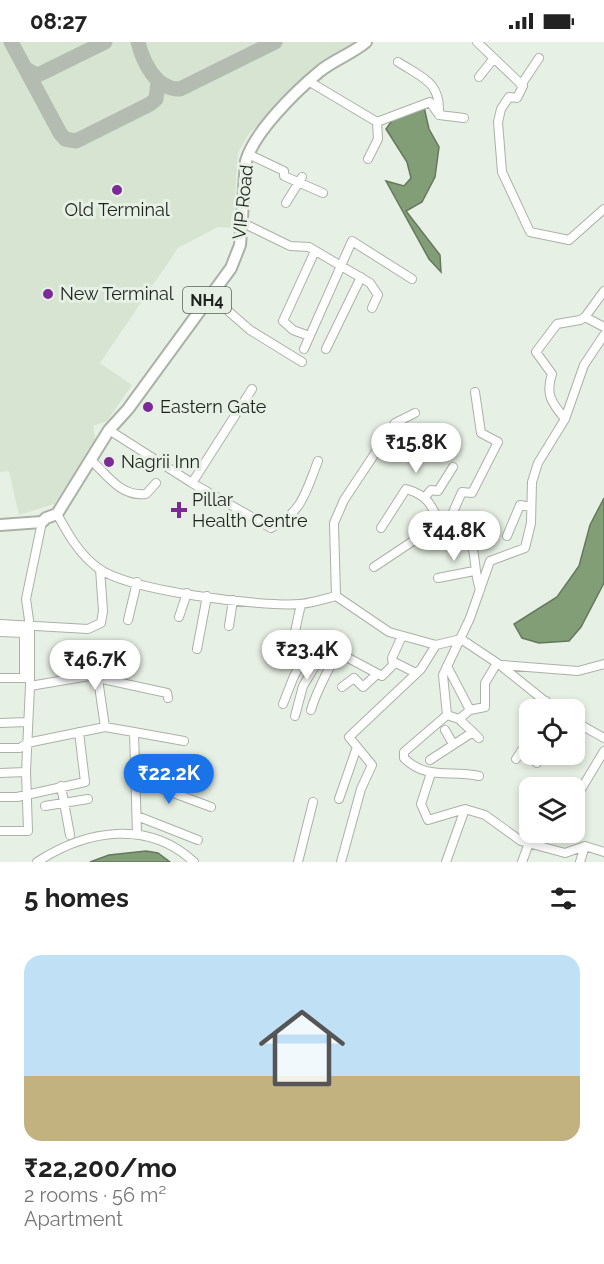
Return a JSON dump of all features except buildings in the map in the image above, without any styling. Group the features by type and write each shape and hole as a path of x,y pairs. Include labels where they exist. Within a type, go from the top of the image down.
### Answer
{"highway":[{"name":"VIP Road","path":"0,525 42,522 57,514 110,430 128,409 231,268 240,244 248,154 281,109 320,71 366,42"}],"street":[{"path":"477,42 522,85"},
{"path":"479,77 494,58"},
{"path":"539,58 522,85 517,98 509,98 501,109 498,122 502,172 530,232 569,240 604,209"},
{"path":"398,62 434,85 440,102 439,115"},
{"path":"310,81 377,122"},
{"path":"377,122 430,102 439,115 464,118"},
{"path":"368,159 378,139 377,122"},
{"path":"248,154 284,171 284,176 300,180 323,194"},
{"path":"286,203 300,180"},
{"path":"241,222 290,246 309,247 370,282 378,295 372,308"},
{"path":"304,349 352,241 412,279"},
{"path":"309,336 292,330 283,321 315,251"},
{"path":"326,349 361,277"},
{"path":"565,419 550,400 547,392 552,374 536,352 557,324 585,317 604,291"},
{"path":"211,296 250,330 302,362"},
{"path":"585,317 604,327"},
{"path":"447,715 443,675 461,639 490,561 525,548 532,482 538,463 565,419 584,365 604,335"},
{"path":"192,483 252,389"},
{"path":"448,521 462,492 472,493 498,442 481,433 475,392"},
{"path":"336,596 334,523 344,500 395,423 415,413"},
{"path":"110,430 192,483 272,528 285,521 301,506 318,461"},
{"path":"384,439 416,462 437,432"},
{"path":"91,460 124,492 134,495 146,494 156,483"},
{"path":"425,497 431,490 438,490 453,467"},
{"path":"381,528 406,489 432,502 440,523"},
{"path":"507,536 520,505 531,507"},
{"path":"57,514 75,546 100,569 156,589 233,600 301,604 336,596 389,632 436,645 461,639 499,664 543,699"},
{"path":"374,567 440,523 448,521 465,530 470,537 474,571 480,590"},
{"path":"0,831 28,831 26,772 30,627 26,599 42,522"},
{"path":"0,624 88,630 101,623 103,611 100,569"},
{"path":"438,578 474,571"},
{"path":"128,620 137,582"},
{"path":"178,617 187,593"},
{"path":"197,648 207,596"},
{"path":"229,626 233,600"},
{"path":"282,646 294,636 301,604"},
{"path":"0,632 24,633 28,681"},
{"path":"294,636 357,660 382,676 394,662"},
{"path":"402,636 392,658 394,662 416,673"},
{"path":"283,704 294,676 314,643"},
{"path":"341,862 362,789 372,765 349,737 416,673 436,645"},
{"path":"294,716 303,686 326,648"},
{"path":"310,710 317,689 337,652"},
{"path":"499,664 578,670 604,664"},
{"path":"459,719 470,710 485,707 486,683 499,664"},
{"path":"447,666 470,710"},
{"path":"342,687 354,678 363,687 377,674"},
{"path":"0,678 28,681 89,676 167,693 168,698"},
{"path":"98,679 105,727"},
{"path":"447,715 459,719 479,738"},
{"path":"447,715 404,752 404,758 416,770 431,773 459,772 479,776"},
{"path":"0,723 28,722"},
{"path":"0,748 20,748 27,743 105,727 184,741"},
{"path":"585,727 604,738"},
{"path":"445,730 453,744"},
{"path":"0,797 16,797 85,782 79,732"},
{"path":"134,732 137,834"},
{"path":"430,760 473,732"},
{"path":"339,799 357,747"},
{"path":"585,783 604,751"},
{"path":"516,759 519,755"},
{"path":"176,794 187,768"},
{"path":"0,773 26,772"},
{"path":"431,773 421,804 428,820 465,809 485,815 519,840"},
{"path":"136,779 211,807"},
{"path":"60,786 70,835"},
{"path":"45,806 88,799"},
{"path":"298,862 313,802"},
{"path":"446,862 465,809"},
{"path":"137,816 198,840"},
{"path":"38,862 81,839 137,834 159,838 194,862"},
{"path":"522,862 529,843 565,853 585,846 604,852"},
{"path":"580,862 585,846"}],"shaded area":[{"path":"0,42 355,42 312,69 248,135 238,153 233,228 218,227 178,248 100,363 132,385 107,421 93,426 96,442 54,504 19,515 9,471 0,472"},
{"path":"424,107 429,129 439,147 435,177 422,202 406,211 440,255 441,272 429,259 386,181 404,186 411,178 407,162 386,129 399,111"},
{"path":"604,498 604,583 581,627 569,641 539,643 522,638 514,624 557,597 579,566 590,525"},
{"path":"146,851 158,853 170,862 90,862 109,855"}],"taxiway":[{"path":"11,42 65,139 76,141 150,104 156,99 158,82"},
{"path":"26,69 37,75 105,42"},
{"path":"138,42 143,58 157,80 164,85 180,89 275,42"}],"place":[{"name":"Old Terminal","path":"117,190"},
{"name":"New Terminal","path":"48,294"},
{"name":"Eastern Gate","path":"148,407"},
{"name":"Nagrii Inn","path":"109,462"},
{"name":"Pillar Health Centre","path":"179,510"}]}
